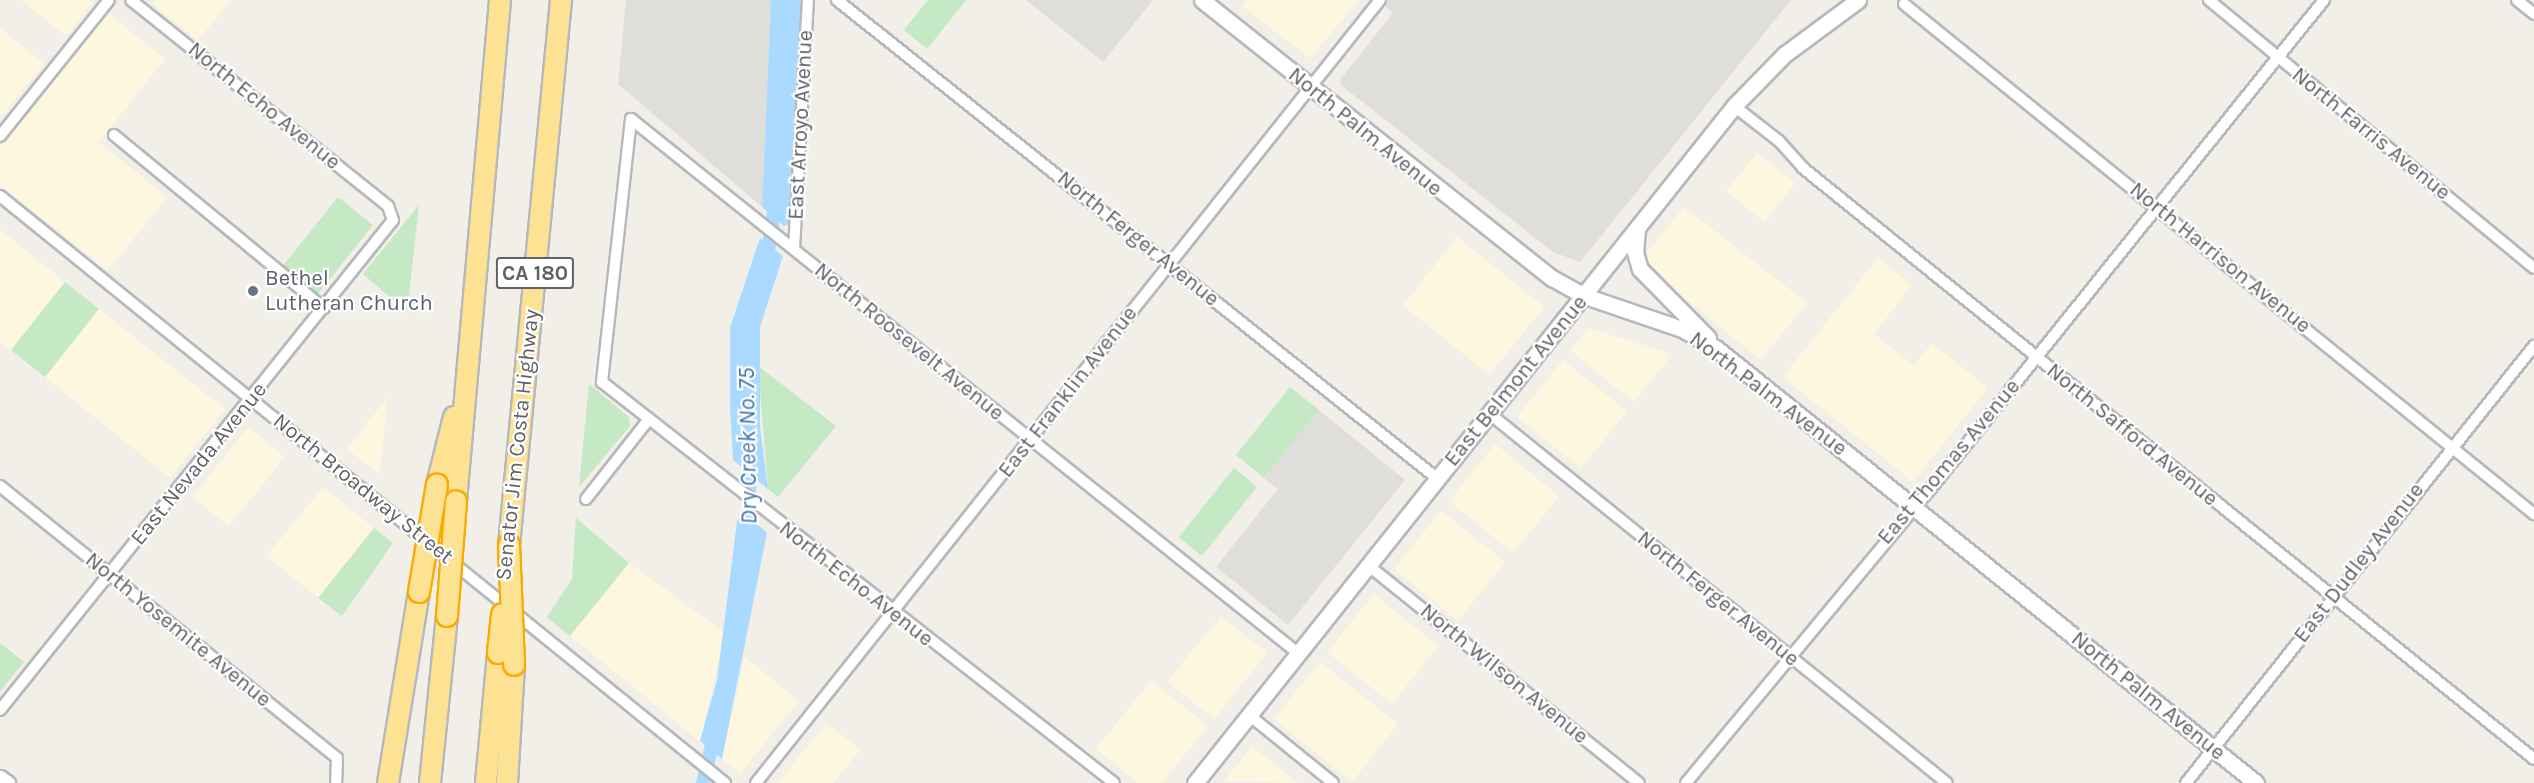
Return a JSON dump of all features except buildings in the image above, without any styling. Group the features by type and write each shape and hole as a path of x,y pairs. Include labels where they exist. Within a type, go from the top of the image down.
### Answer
{"highway":[{"name":"CA 180","path":"430,783 447,616 500,0"},
{"name":"Senator Jim Costa Highway","path":"486,783 561,0"},
{"path":"388,783 437,485 469,360"},
{"path":"507,783 514,665 509,545"}],"main road":[{"name":"North Palm Avenue","path":"1202,0 1527,260 1585,296 1682,329 1717,349 2256,783"},
{"name":"East Belmont Avenue","path":"1195,783 1585,296 1734,105 1785,54 1858,0"},
{"path":"1637,230 1635,252 1640,269 1717,349"},
{"path":"0,778 7,783"}],"street":[{"path":"0,136 109,0"},
{"name":"North Echo Avenue","path":"132,0 393,215"},
{"name":"East Arroyo Avenue","path":"794,249 808,0"},
{"name":"North Ferger Avenue","path":"837,0 1438,479"},
{"name":"East Franklin Avenue","path":"756,783 1380,0"},
{"name":"North Farris Avenue","path":"2209,0 2534,268"},
{"name":"East Thomas Avenue","path":"1686,783 1913,508 2325,0"},
{"path":"2517,0 2534,14"},
{"name":"North Harrison Avenue","path":"1904,4 2158,207 2534,514"},
{"name":"North Safford Avenue","path":"1734,105 1779,141 1803,168 2534,759"},
{"name":"North Roosevelt Avenue","path":"602,382 631,119 1299,654"},
{"path":"114,135 324,308"},
{"name":"North Broadway Street","path":"0,196 721,779"},
{"name":"East Nevada Avenue","path":"0,710 324,308 393,215"},
{"name":"East Dudley Avenue","path":"2186,783 2332,596 2534,346"},
{"name":"North Echo Avenue","path":"602,382 891,613 1114,783"},
{"name":"North Ferger Avenue","path":"1490,414 1947,783"},
{"path":"586,500 649,419"},
{"name":"North Yosemite Avenue","path":"0,486 337,758 336,783"},
{"name":"North Wilson Avenue","path":"1370,566 1639,783"},
{"path":"1249,715 1333,783"}],"shaded area":[{"path":"21,0 91,0 93,2 66,36"},
{"path":"155,0 231,0 198,40 152,4"},
{"path":"626,0 771,0 762,207 618,84"},
{"path":"1026,0 1153,0 1103,62"},
{"path":"1247,0 1359,0 1310,58 1242,6"},
{"path":"1378,0 1791,0 1580,262 1553,252 1341,85 1340,80 1393,13"},
{"path":"107,12 165,59 99,142 167,197 108,271 0,185 0,146"},
{"path":"0,28 44,64 0,118"},
{"path":"1757,153 1795,183 1765,222 1726,191"},
{"path":"1684,207 1807,303 1761,360 1649,269 1647,253"},
{"path":"0,230 65,282 11,350 0,341"},
{"path":"1457,237 1544,307 1489,375 1403,305"},
{"path":"1878,258 1912,285 1874,334 1914,366 1932,343 1988,388 1913,482 1783,377"},
{"path":"99,309 225,409 170,478 45,377"},
{"path":"1588,328 1672,354 1634,402 1570,350"},
{"path":"1563,360 1627,411 1581,468 1517,417"},
{"path":"387,398 380,473 378,473 347,449"},
{"path":"1319,410 1405,480 1288,625 1216,567 1278,489 1264,478"},
{"path":"248,427 285,457 229,526 193,497"},
{"path":"1495,444 1559,496 1513,553 1449,501"},
{"path":"323,487 374,528 318,598 267,556"},
{"path":"1441,511 1505,562 1458,621 1394,569"},
{"path":"629,563 725,633 700,741 570,636"},
{"path":"1374,594 1438,646 1392,704 1327,652"},
{"path":"1221,616 1267,653 1214,719 1167,682"},
{"path":"745,657 799,701 740,774 722,759"},
{"path":"1320,662 1398,724 1352,782 1274,719"},
{"path":"1151,681 1208,726 1162,783 1138,783 1096,749"},
{"path":"826,723 860,749 833,783 778,783"},
{"path":"1252,746 1298,783 1225,781"}],"green space":[{"path":"928,0 966,0 927,49 904,30"},
{"path":"338,197 373,225 313,300 278,272"},
{"path":"419,205 407,312 363,274"},
{"path":"65,282 99,309 45,377 11,350"},
{"path":"758,366 836,426 778,497 768,489"},
{"path":"589,384 629,417 630,426 579,487"},
{"path":"1290,387 1319,410 1264,478 1236,455"},
{"path":"1234,468 1257,487 1202,556 1179,537"},
{"path":"576,518 629,563 570,636 547,617 572,579"},
{"path":"374,528 393,543 342,616 318,598"},
{"path":"0,643 24,662 0,691"}],"water":[{"path":"771,0 802,0 789,224 784,226 762,207"},
{"path":"760,238 783,256 760,327 760,427 768,489 733,460 730,406 730,328"},
{"path":"744,512 767,533 722,759 700,741 717,680 737,521"}],"waterway":[{"name":"Dry Creek No. 75","path":"766,263 776,200"},
{"name":"Dry Creek No. 75","path":"749,457 749,536"},
{"name":"Dry Creek No. 75","path":"703,783 715,732"}],"place":[{"name":"Bethel Lutheran Church","path":"253,291"}]}
